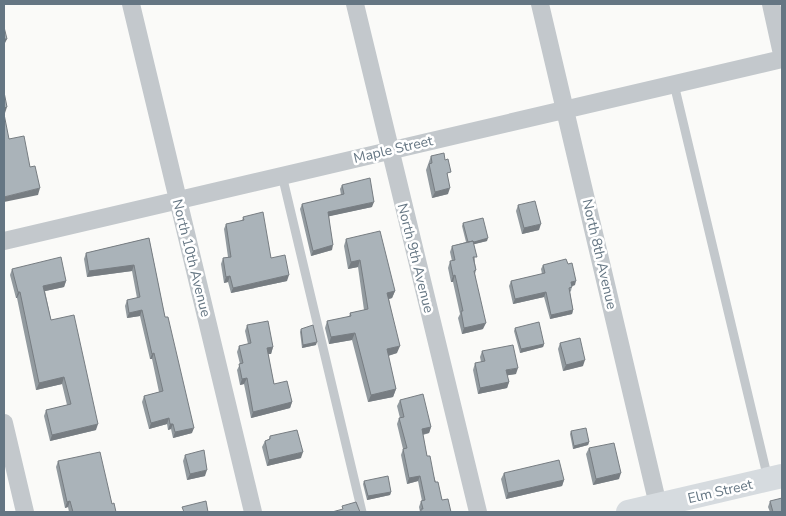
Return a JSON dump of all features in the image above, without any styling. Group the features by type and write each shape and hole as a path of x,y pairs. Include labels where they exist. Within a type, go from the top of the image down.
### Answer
{"street":[{"name":"North 10th Avenue","path":"131,4 253,512"},
{"name":"North 9th Avenue","path":"355,4 478,512"},
{"name":"North 8th Avenue","path":"540,4 658,505"},
{"path":"771,4 782,54"},
{"name":"Maple Street","path":"4,241 782,59"},
{"path":"4,423 25,512"},
{"name":"Elm Street","path":"628,512 775,477"}],"lane":[{"path":"674,84 775,477"},
{"path":"282,175 362,512"}],"building":[{"path":"4,27 7,39 4,39"},
{"path":"4,92 7,107 4,108"},
{"path":"4,114 9,139 24,136 30,167 35,166 40,188 4,197"},
{"path":"444,153 445,160 448,159 451,172 447,173 450,188 435,192 429,164 432,163 431,156"},
{"path":"370,178 374,202 328,212 333,245 313,251 302,204 344,194 342,185"},
{"path":"535,201 541,224 524,228 518,205"},
{"path":"263,212 271,258 285,255 289,275 233,288 230,276 226,277 223,258 231,257 226,224 244,220 243,217"},
{"path":"483,218 488,238 468,242 463,223"},
{"path":"380,231 395,291 387,293 400,346 387,349 396,389 371,395 355,333 331,337 327,321 351,316 350,313 368,309 360,260 351,262 346,239"},
{"path":"149,238 165,317 168,317 194,428 175,432 169,418 151,423 144,396 163,391 142,310 129,313 127,300 140,297 134,265 89,271 86,253"},
{"path":"473,241 477,257 473,257 476,270 474,271 486,323 464,328 461,311 463,311 450,261 455,260 452,246"},
{"path":"61,257 66,281 43,286 51,320 74,315 98,424 52,435 46,410 71,404 64,377 39,383 20,292 18,292 12,269"},
{"path":"566,259 568,264 572,263 576,281 571,282 572,287 569,288 573,310 551,315 546,292 515,299 511,281 545,273 543,265"},
{"path":"268,321 273,347 267,348 274,384 287,381 292,402 253,412 247,378 242,379 239,364 243,363 239,346 251,343 247,325"},
{"path":"539,322 544,344 521,349 515,328"},
{"path":"313,325 317,342 303,345 301,329"},
{"path":"580,338 585,360 566,365 560,343"},
{"path":"513,345 518,368 506,370 509,382 480,388 475,363 485,361 482,351"},
{"path":"423,394 431,427 422,429 427,456 430,456 435,482 438,482 442,500 448,499 451,512 421,512 421,509 423,509 421,501 425,500 420,476 409,478 403,449 407,448 399,418 404,417 400,400"},
{"path":"586,428 589,442 574,446 571,431"},
{"path":"297,430 303,452 269,460 265,441 270,439 270,436"},
{"path":"614,443 621,473 596,479 589,448"},
{"path":"204,450 207,470 190,474 185,455"},
{"path":"100,452 112,504 114,503 116,512 73,512 70,501 67,502 58,461"},
{"path":"559,460 564,480 508,493 504,473"},
{"path":"388,476 391,492 368,496 364,481"},
{"path":"782,498 782,512 773,512 770,501"},
{"path":"206,501 208,512 184,512 182,507"},
{"path":"356,502 360,512 332,512 343,509 342,506"}]}
